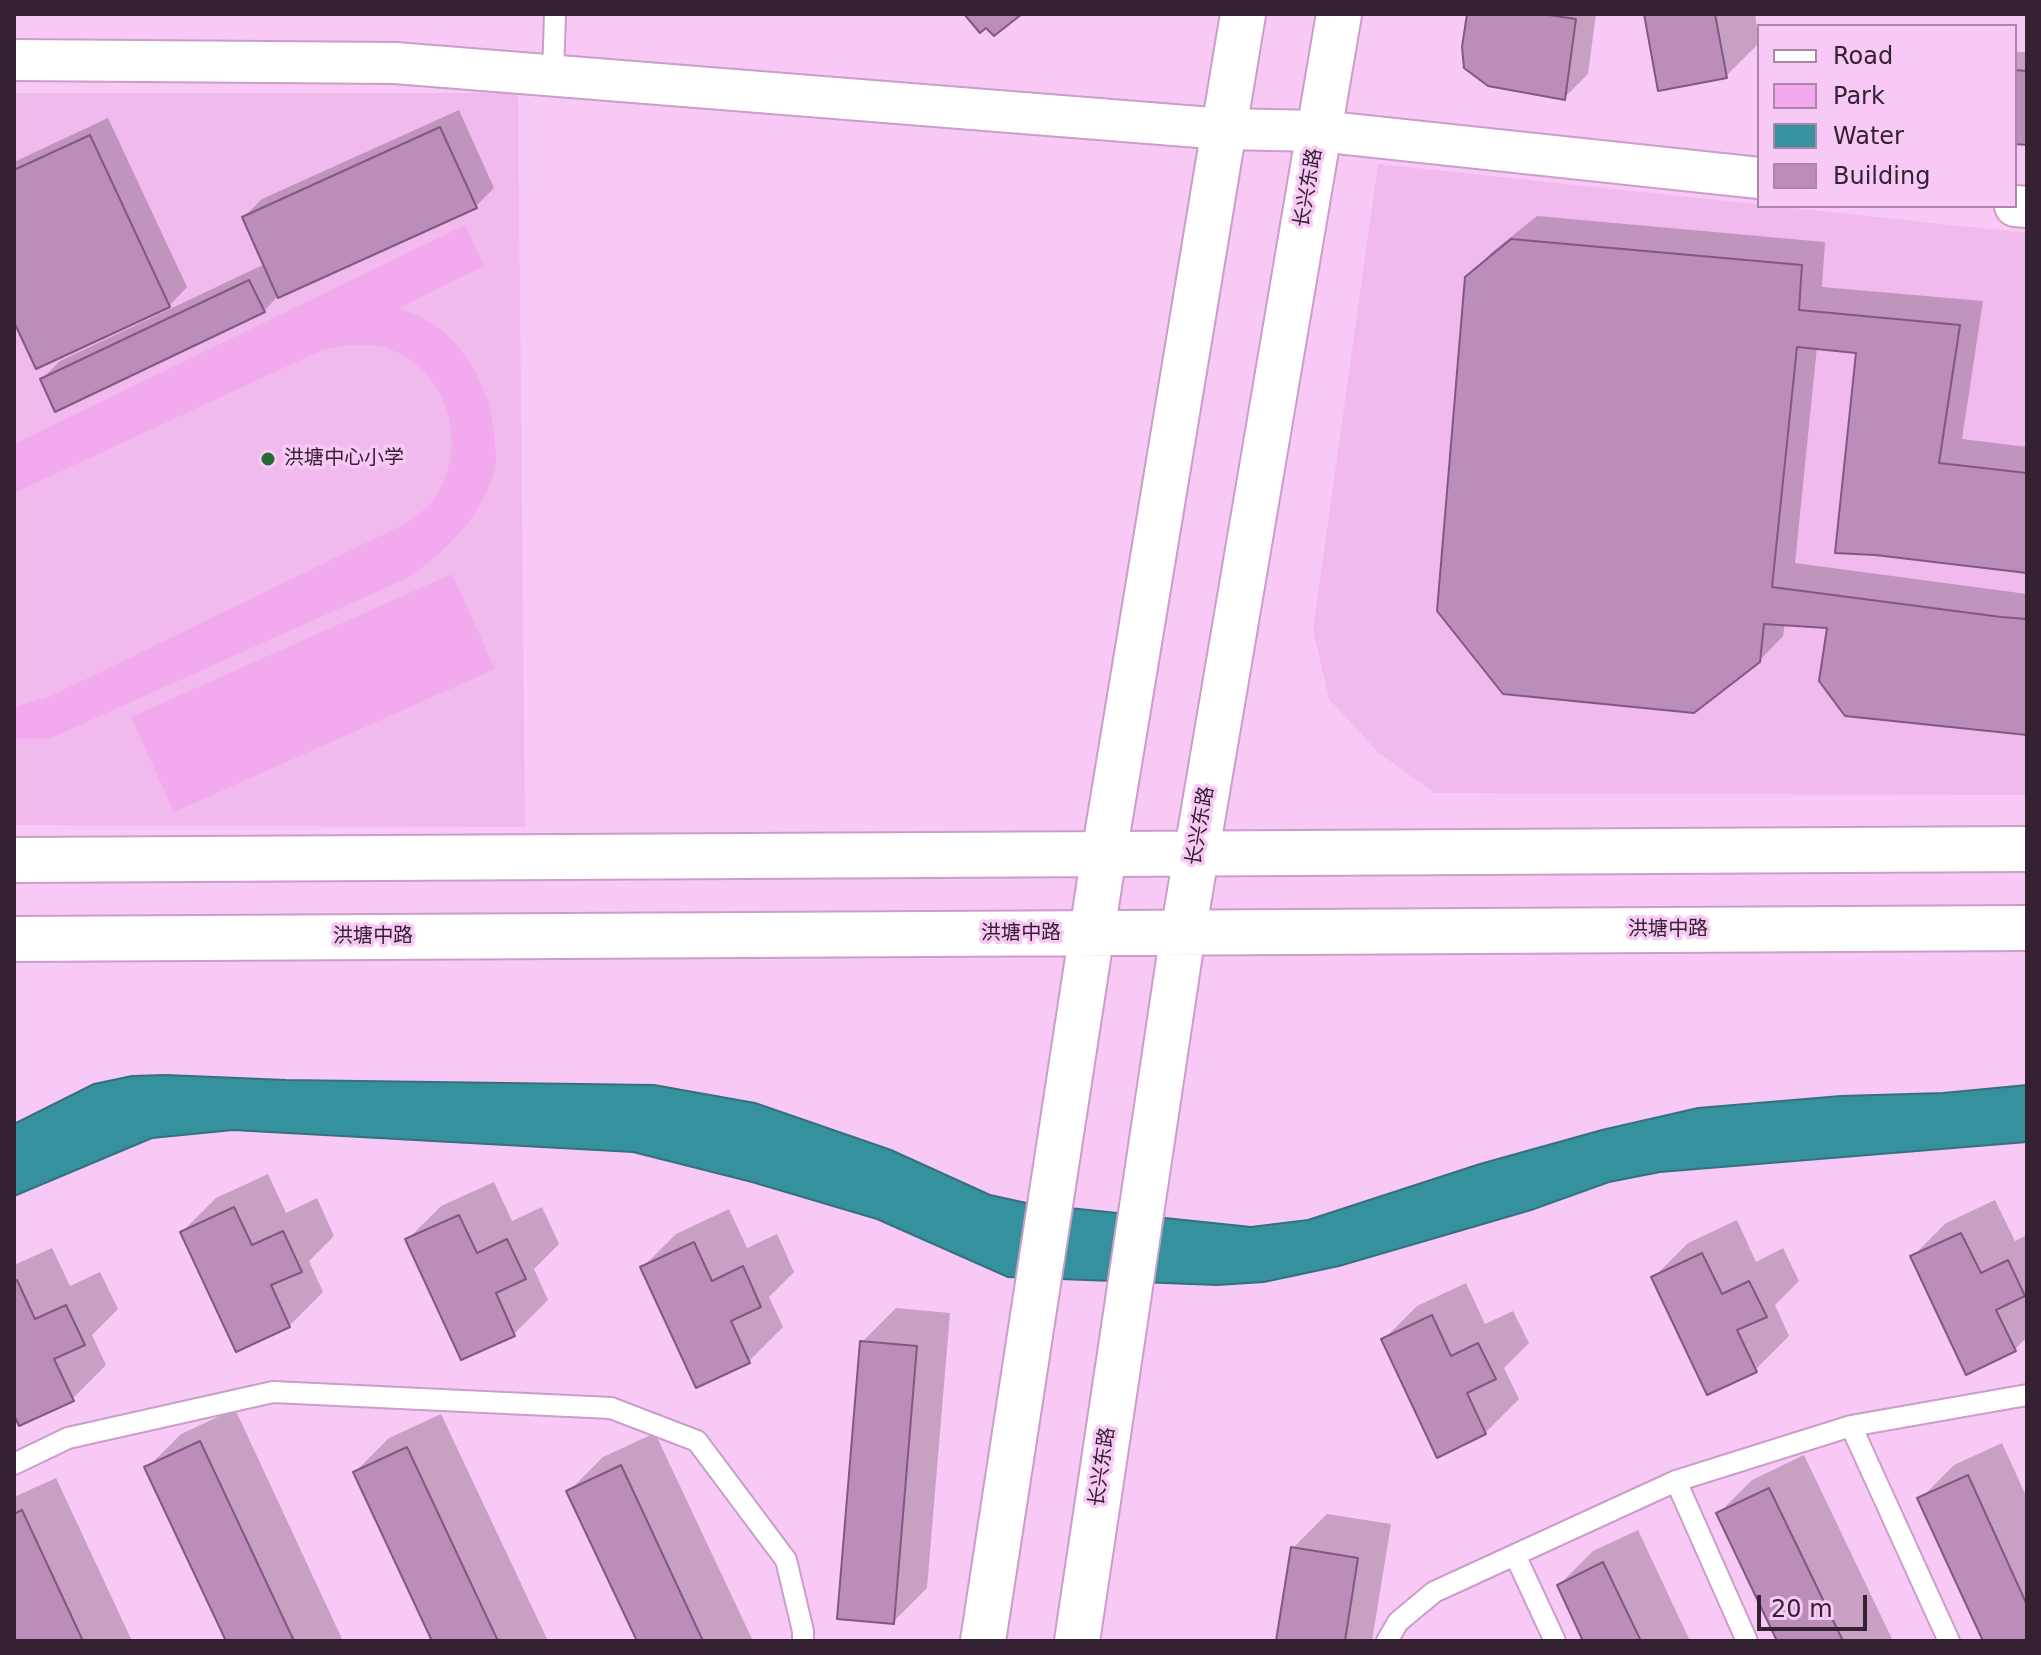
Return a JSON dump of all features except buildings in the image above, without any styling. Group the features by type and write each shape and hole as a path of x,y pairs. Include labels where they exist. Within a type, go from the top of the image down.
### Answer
{"main road":[{"path":"983,1641 1104,854 1243,14"},
{"name":"长兴东路","path":"1077,1641 1183,933 1339,14"},
{"path":"14,860 2027,849"},
{"name":"洪塘中路","path":"14,939 2027,928"}],"street":[{"path":"14,60 395,63 1224,129 1319,131 1757,178"}],"lane":[{"path":"553,75 555,14"},
{"path":"14,1464 68,1438 273,1392 611,1408 697,1441 786,1560 803,1641"},
{"path":"1387,1641 1398,1622 1434,1592 1676,1481 1851,1426 2027,1395"},
{"path":"1851,1426 1949,1641"},
{"path":"1676,1481 1747,1641"},
{"path":"1515,1555 1555,1641"}],"shaded area":[{"name":"洪塘中心小学","path":"14,93 518,93 525,827 14,825"},
{"path":"1378,164 1757,204 1757,208 1792,208 2027,233 2027,795 1434,793 1378,752 1329,699 1313,630"}],"green space":[{"path":"465,225 484,266 399,308 433,324 461,350 479,379 490,410 496,462 484,498 462,530 435,557 405,579 51,738 14,739 14,707 51,696 407,523 430,504 443,484 450,462 452,440 449,417 429,377 413,361 392,350 365,345 320,351 14,493 14,444"},
{"path":"452,574 495,669 174,812 131,717"}],"water":[{"path":"132,1076 286,1080 654,1085 755,1103 891,1150 990,1195 1031,1204 1251,1227 1308,1220 1480,1164 1602,1130 1698,1108 2027,1085 2027,1142 1660,1172 1609,1182 1531,1210 1339,1266 1264,1282 1217,1285 1008,1277 877,1219 752,1182 633,1152 233,1130 152,1138 14,1196 14,1124 94,1084"}],"place":[{"name":"洪塘中心小学","path":"268,459"}]}
